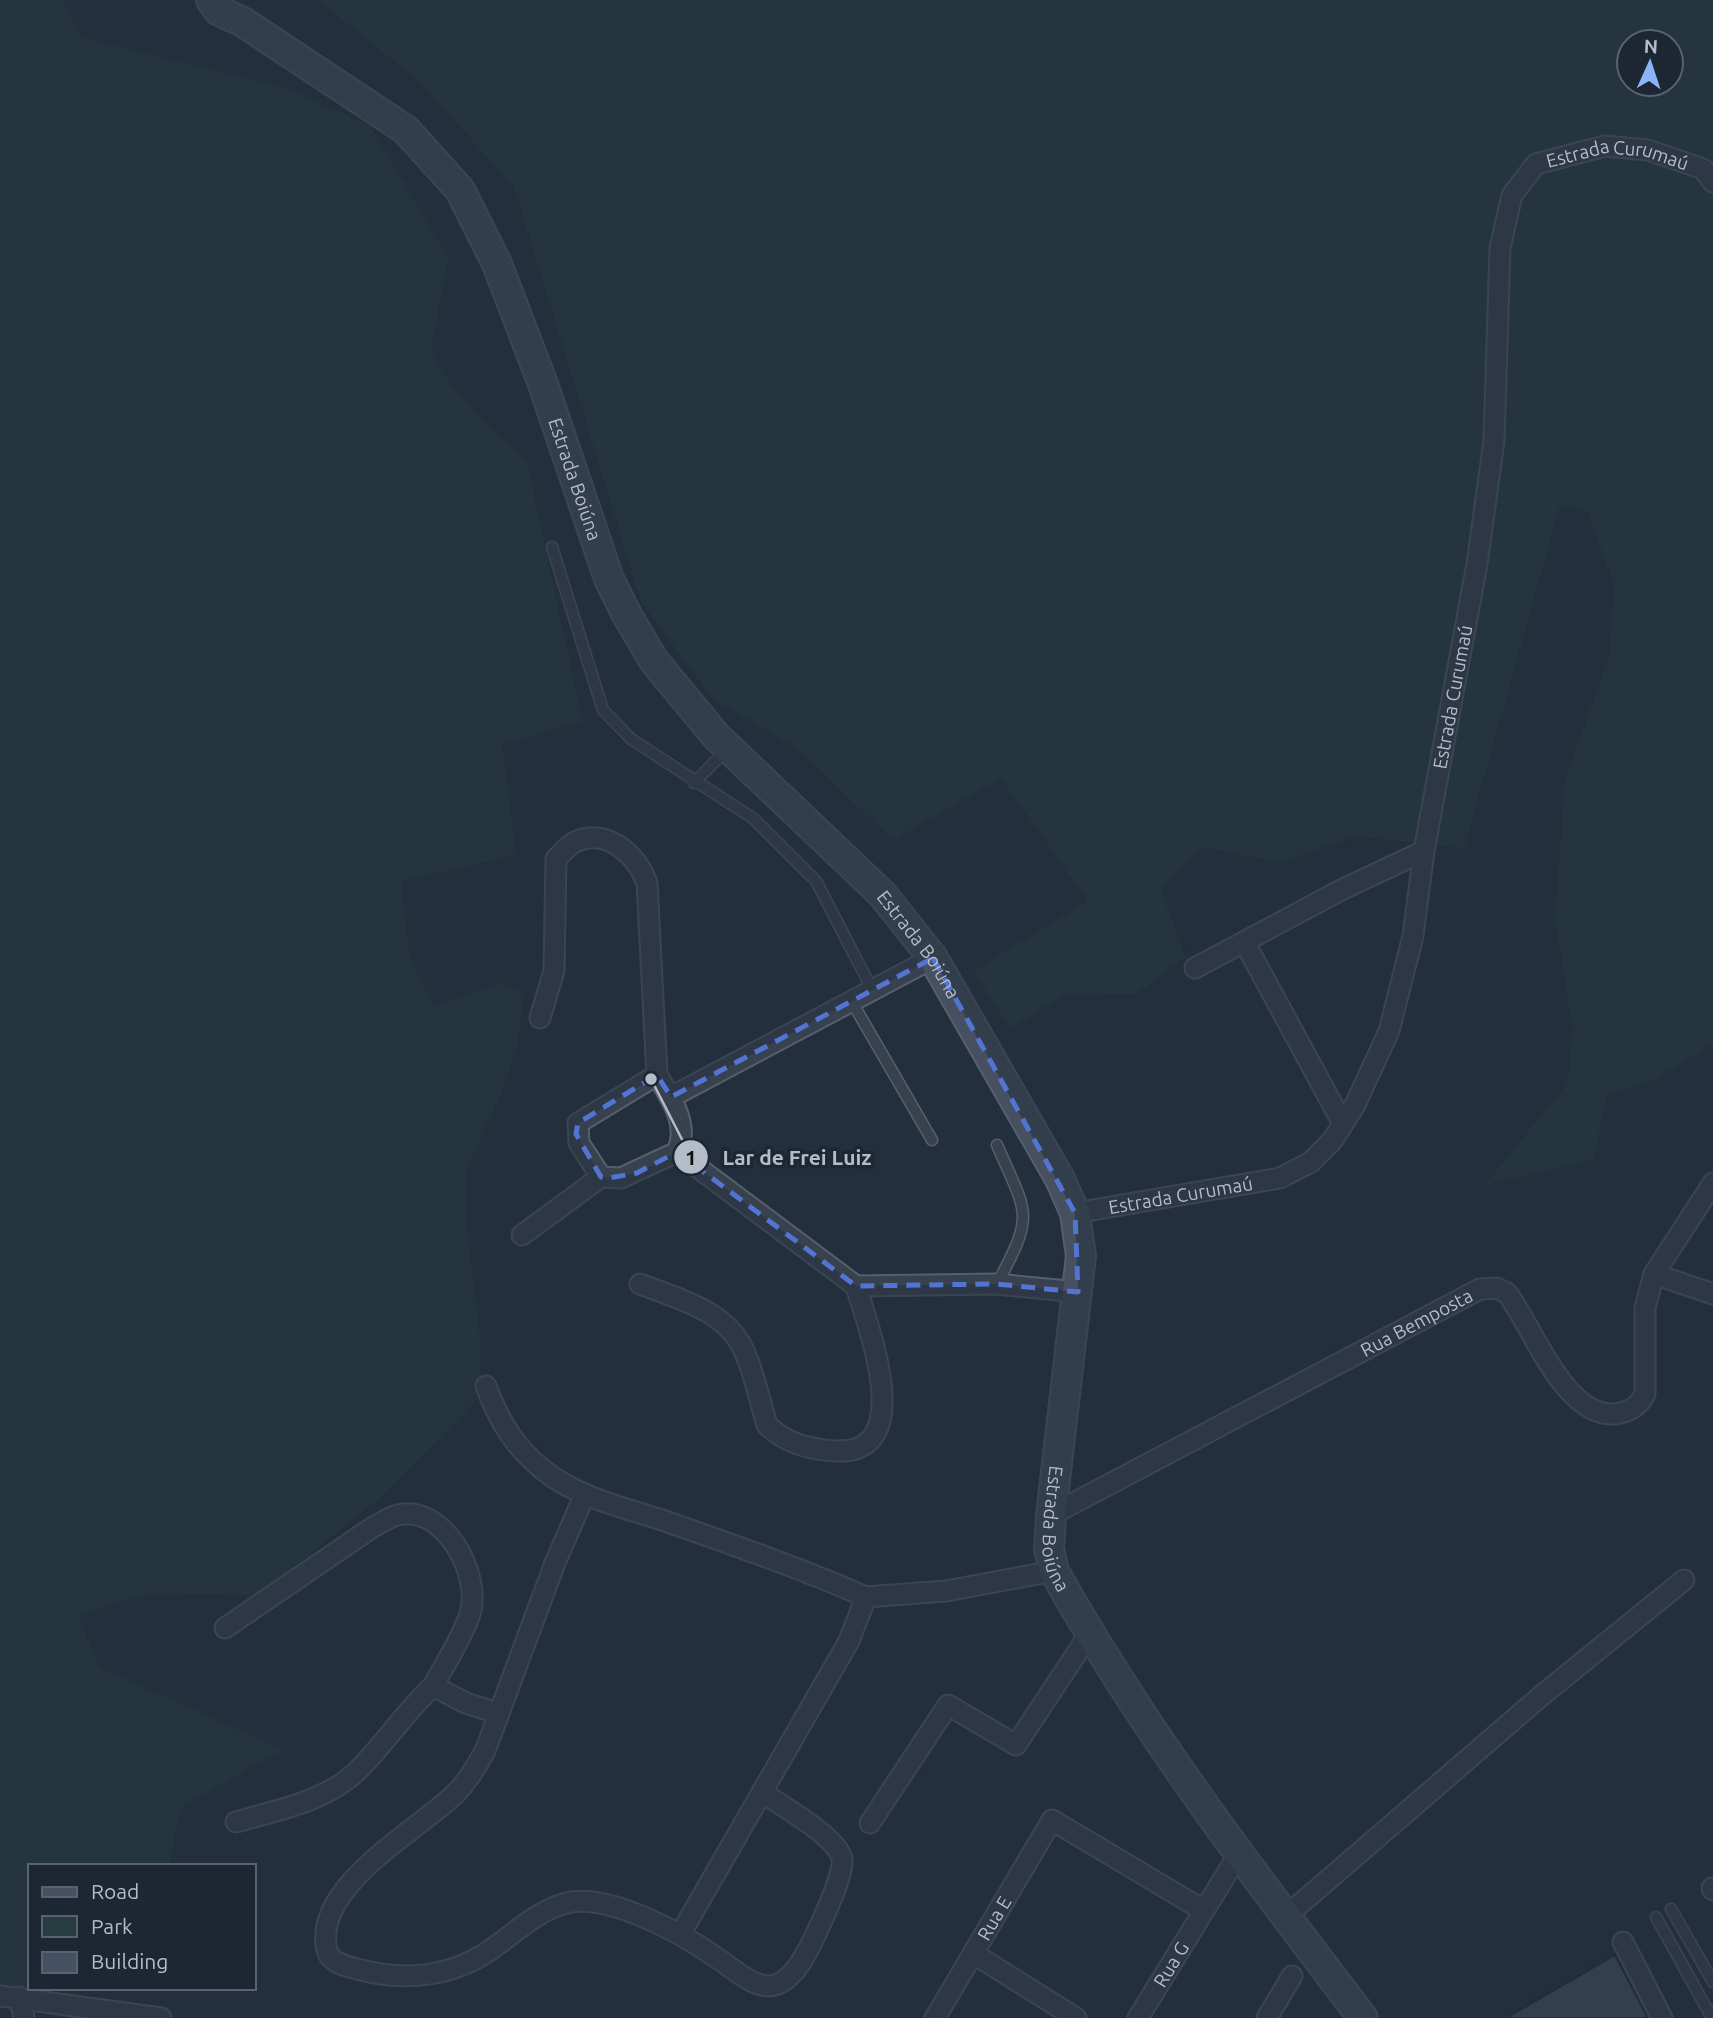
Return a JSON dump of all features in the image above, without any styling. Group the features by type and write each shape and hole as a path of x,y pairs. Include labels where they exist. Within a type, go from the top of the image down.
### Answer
{"street":[{"name":"Estrada Boiúna","path":"211,0 219,11 243,22 406,130 460,190 497,264 539,372 609,579 654,661 728,748 882,894 933,958 1060,1179 1075,1213 1081,1256 1079,1292 1051,1515 1049,1549 1054,1571 1130,1698 1285,1917 1363,2018"},
{"name":"Estrada Curumaú","path":"1075,1213 1280,1178 1311,1162 1332,1141 1355,1105 1389,1031 1413,936 1424,851 1477,564 1494,441 1500,248 1512,195 1536,164 1605,146 1648,150 1703,169 1713,182"},
{"path":"522,1235 601,1177 621,1178 677,1152 684,1137 671,1097 657,1075 647,883 639,864 620,845 594,838 572,844 556,859 554,971 540,1018"},
{"path":"1195,968 1343,889 1424,851"},
{"path":"1245,943 1343,1124"},
{"path":"671,1097 933,958"},
{"path":"601,1177 579,1143 578,1123 657,1075"},
{"path":"677,1152 856,1286 996,1284 1079,1292"},
{"name":"Rua Bemposta","path":"1051,1515 1480,1289 1496,1288 1507,1293 1553,1370 1584,1407 1602,1415 1623,1413 1639,1405 1645,1394 1644,1308 1654,1274 1713,1183"},
{"path":"1654,1274 1713,1294"},
{"path":"640,1284 706,1310 725,1324 745,1351 767,1425 775,1433 814,1450 847,1452 866,1444 878,1431 884,1398 856,1286"},
{"path":"485,1386 496,1416 521,1450 548,1474 585,1494 800,1568 866,1597 946,1591 1054,1571"},
{"path":"585,1494 497,1713 485,1751 472,1774 454,1794 350,1880 336,1901 329,1923 326,1948 328,1954 340,1965 368,1972 409,1977 450,1971 493,1948 535,1916 565,1903 598,1903 681,1933 752,1981 769,1986 782,1983 799,1966 841,1879 842,1858 831,1841 762,1792"},
{"path":"225,1628 373,1527 398,1515 419,1516 442,1529 466,1560 471,1583 471,1612 433,1686 412,1706 359,1770 329,1791 304,1802 236,1822"},
{"path":"1285,1917 1541,1696 1684,1580"},
{"path":"681,1933 849,1641 866,1597"},
{"path":"870,1823 948,1705 1016,1745 1090,1633"},
{"path":"433,1686 466,1703 497,1713"},
{"name":"Rua E","path":"934,2018 1052,1820 1203,1910"},
{"name":"Rua G","path":"1138,2018 1240,1852"},
{"path":"1623,1942 1662,2018"},
{"path":"974,1954 1076,2018"},
{"path":"1267,2018 1292,1976"},
{"path":"10,1996 161,2018"},
{"path":"10,1996 24,2018"}],"lane":[{"path":"552,547 603,710 631,739 694,783 754,819 816,881 873,991"},
{"path":"694,783 728,748"},
{"path":"852,1002 932,1140"},
{"path":"996,1284 1021,1239 1025,1220 1024,1206 997,1145"},
{"path":"1671,1909 1713,1982"},
{"path":"1656,1917 1712,2018"}],"highlighted area":[{"path":"933,958 1075,1213 1078,1292 996,1284 856,1286 677,1152 637,1173 601,1177 576,1134 578,1123 657,1075 671,1097"}],"green space":[{"path":"0,0 62,0 81,38 292,90 371,127 448,258 431,349 448,381 483,421 527,462 582,721 502,744 516,855 401,881 410,961 434,1006 501,983 524,995 518,1043 501,1094 466,1170 467,1230 481,1347 479,1397 383,1495 259,1595 150,1593 78,1614 99,1667 283,1750 182,1806 168,1864 28,1864 28,1989 0,1988"},
{"path":"319,0 1713,0 1713,1044 1655,1079 1606,1096 1594,1159 1485,1185 1568,1083 1573,1029 1555,920 1565,781 1610,654 1614,584 1587,510 1560,505 1464,848 1356,836 1280,862 1202,847 1160,889 1186,957 1136,994 1063,995 1010,1029 974,971 1088,901 1001,778 893,840 798,749 712,698 641,601 514,187 421,83"}],"building":[{"path":"1615,1955 1648,2018 1506,2018"}],"place":[{"name":"Lar de Frei Luiz","path":"651,1079"}]}
